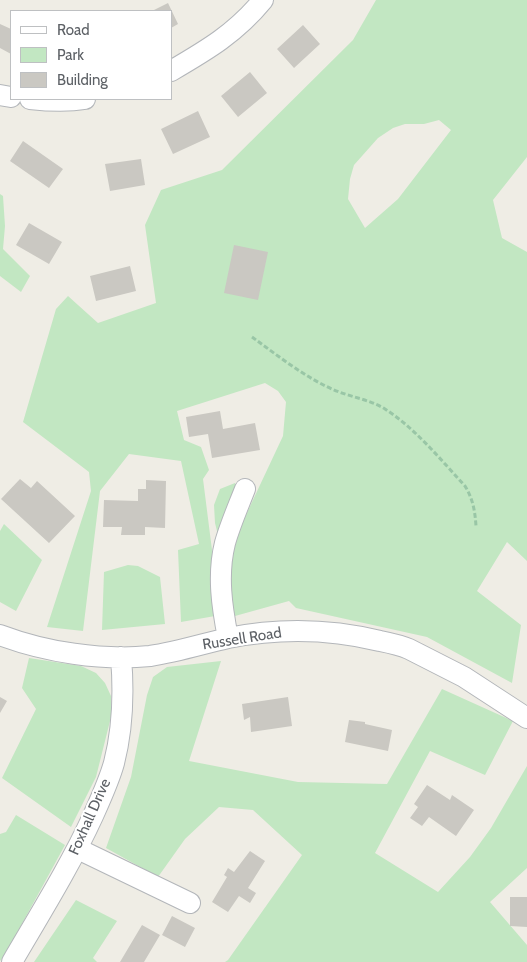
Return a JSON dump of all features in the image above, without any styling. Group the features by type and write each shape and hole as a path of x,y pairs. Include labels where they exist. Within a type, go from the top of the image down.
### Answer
{"street":[{"path":"172,70 214,46 238,27 263,0"},
{"path":"55,100 78,100"},
{"path":"228,638 223,612 222,558 225,542 245,489"},
{"name":"Russell Road","path":"0,635 18,642 49,649 121,657 150,656 228,638 263,633 292,631 329,633 365,638 401,646 464,677 527,718"},
{"name":"Foxhall Drive","path":"12,962 78,848 106,788 119,739 123,682 121,657"},
{"path":"78,848 190,903"}],"path":[{"path":"252,337 306,375 332,389 384,408 400,420 466,486 475,511 476,526"}],"green space":[{"path":"376,0 527,0 527,157 493,200 502,238 527,252 527,561 507,542 477,591 521,625 512,683 427,637 296,608 289,601 235,616 226,585 229,551 283,436 286,402 278,391 265,383 177,411 184,440 201,447 209,470 203,479 212,550 215,616 181,622 178,550 199,544 181,461 129,454 100,491 83,631 47,627 91,491 89,472 23,422 56,309 68,296 98,323 156,303 145,225 161,190 222,170 353,40","holes":["439,120 451,130 398,199 365,228 348,199 350,179 354,165 378,138 393,128 405,124 424,124"]},
{"path":"0,194 3,196 5,226 3,249 30,276 21,292 0,276"},
{"path":"235,483 238,490 218,535 214,505 220,489"},
{"path":"4,524 42,560 16,611 0,602 0,531"},
{"path":"128,565 138,566 160,577 165,624 102,630 104,572"},
{"path":"29,658 81,666 96,673 105,683 111,696 111,717 96,777 71,827 2,778 36,709 22,688"},
{"path":"221,661 189,761 298,782 387,784 442,689 513,721 485,775 430,751 375,853 438,892 470,857 491,828 527,766 527,868 490,902 527,945 527,962 225,962 302,855 253,810 219,807 185,839 158,877 106,848 131,777 147,695 153,677 167,667"},
{"path":"16,815 65,845 0,961 0,834 6,832"},
{"path":"76,900 117,921 93,958 97,962 34,962"}],"building":[{"path":"168,3 171,10 154,10"},
{"path":"172,11 178,24 172,27"},
{"path":"0,24 10,29 10,53 0,48"},
{"path":"303,25 320,44 294,68 277,49"},
{"path":"250,72 267,93 238,117 221,96"},
{"path":"198,111 210,137 173,154 161,129"},
{"path":"23,141 63,169 49,188 10,161"},
{"path":"141,159 145,185 110,191 105,164"},
{"path":"29,223 62,242 49,264 16,245"},
{"path":"234,245 268,252 258,300 224,293"},
{"path":"130,266 136,291 96,301 90,276"},
{"path":"220,411 223,429 255,423 260,450 212,458 208,434 189,437 186,417"},
{"path":"20,479 31,488 37,481 75,516 49,543 1,499"},
{"path":"146,480 166,481 165,528 145,527 145,535 121,535 122,527 103,527 104,500 138,501 138,489 146,489"},
{"path":"0,697 7,701 0,713"},
{"path":"288,697 292,726 251,732 250,717 244,720 242,704"},
{"path":"349,720 365,722 365,724 392,730 388,751 345,742"},
{"path":"427,785 450,800 452,795 474,810 456,836 429,817 422,826 410,818 418,807 414,804"},
{"path":"250,851 265,861 248,888 256,893 250,903 239,896 228,912 212,902 227,877 224,875 228,868 234,872"},
{"path":"510,897 527,897 527,927 510,926"},
{"path":"172,916 195,928 185,947 162,935"},
{"path":"142,925 160,935 144,962 120,962"}]}
